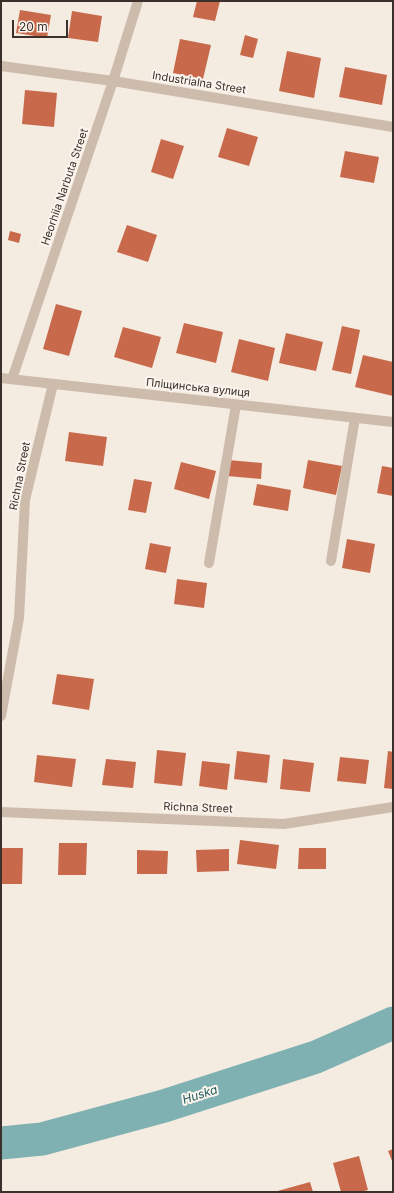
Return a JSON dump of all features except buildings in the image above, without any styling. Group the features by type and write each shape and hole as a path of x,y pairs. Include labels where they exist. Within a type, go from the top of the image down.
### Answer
{"street":[{"name":"Heorhiia Narbuta Street","path":"12,379 113,81 138,1"},
{"name":"Industrialna Street","path":"1,66 113,81 393,127"},
{"name":"Пліщинська вулиця","path":"1,378 393,422"},
{"name":"Richna Street","path":"1,716 19,618 25,500 53,384"},
{"path":"209,563 236,405"},
{"path":"331,561 355,418"},
{"name":"Richna Street","path":"1,812 284,824 393,807"}],"waterway":[{"name":"Huska","path":"1,1143 42,1139 164,1106 316,1057 393,1023"}]}
